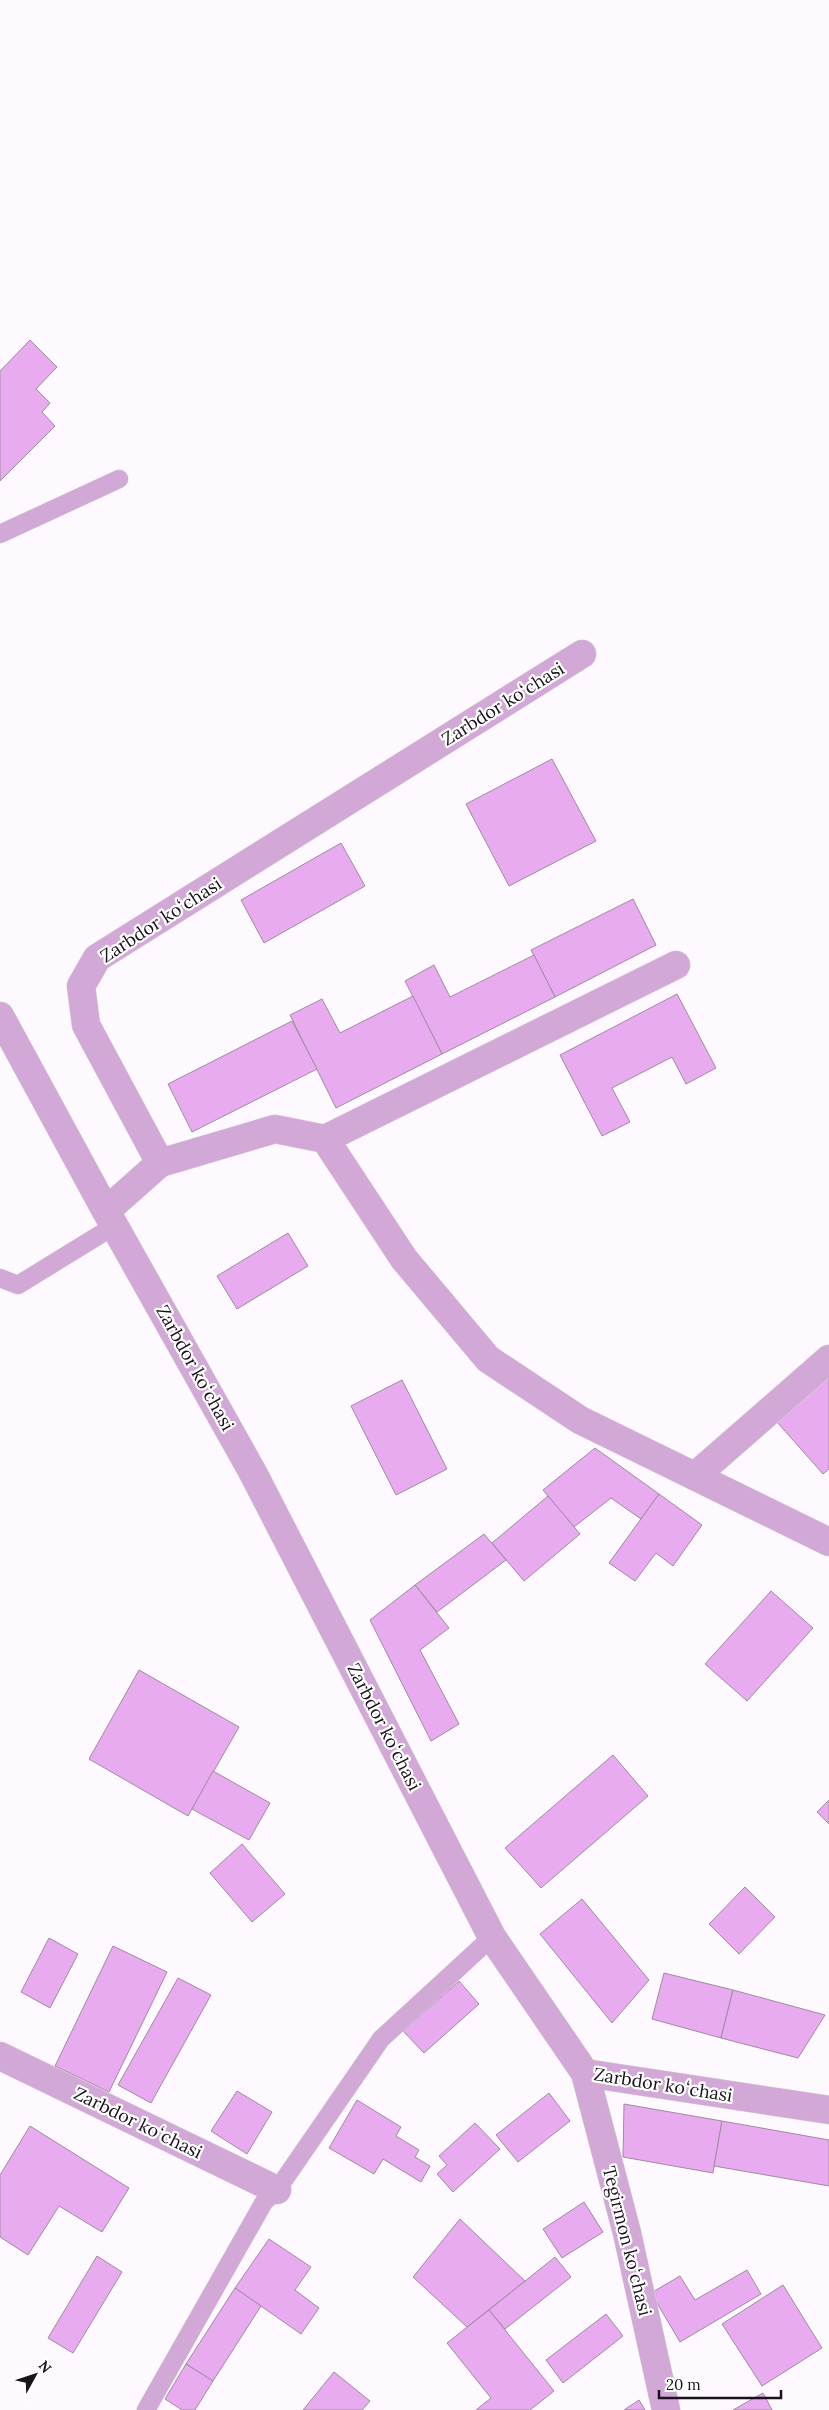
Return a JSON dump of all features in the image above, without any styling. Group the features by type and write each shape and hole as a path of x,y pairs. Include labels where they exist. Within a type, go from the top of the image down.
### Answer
{"street":[{"name":"Zarbdor koʻchasi","path":"160,1164 86,1025 81,986 98,958 582,654"},
{"path":"110,1219 160,1164 275,1129 325,1139 676,965"},
{"name":"Zarbdor koʻchasi","path":"0,1016 110,1219 252,1471 492,1937 585,2073 829,2110"},
{"path":"325,1139 404,1259 488,1359 580,1420 829,1542"},
{"path":"695,1476 829,1359"},
{"name":"Zarbdor koʻchasi","path":"0,2056 277,2190"},
{"name":"Tegirmon koʻchasi","path":"585,2073 627,2233 666,2410"}],"lane":[{"path":"0,534 119,479"},
{"path":"0,1278 18,1284 110,1219"},
{"path":"146,2410 264,2202 277,2190 381,2039 492,1937"}],"building":[{"path":"30,340 57,367 36,389 50,403 42,412 55,426 0,481 0,371"},
{"path":"552,759 596,841 509,886 466,804"},
{"path":"341,843 365,886 264,943 241,900"},
{"path":"633,899 656,945 555,997 531,950"},
{"path":"534,955 555,997 442,1054 405,981 434,965 450,997"},
{"path":"677,994 716,1068 686,1084 672,1057 612,1088 630,1122 602,1136 560,1055"},
{"path":"413,996 442,1054 336,1108 290,1015 322,999 340,1033"},
{"path":"292,1021 317,1069 192,1132 168,1084"},
{"path":"288,1233 308,1266 237,1309 217,1276"},
{"path":"829,1374 829,1469 823,1474 777,1422"},
{"path":"402,1380 447,1469 396,1495 351,1406"},
{"path":"595,1448 659,1494 641,1519 611,1498 574,1527 543,1490"},
{"path":"659,1494 702,1525 673,1566 656,1553 635,1581 609,1563"},
{"path":"548,1496 580,1534 524,1581 492,1543"},
{"path":"484,1534 506,1560 437,1612 415,1585"},
{"path":"415,1585 449,1628 420,1650 459,1724 431,1741 370,1620"},
{"path":"771,1591 813,1628 747,1701 705,1664"},
{"path":"139,1670 239,1727 188,1816 89,1759"},
{"path":"613,1755 648,1796 541,1888 505,1848"},
{"path":"213,1771 270,1803 249,1840 192,1809"},
{"path":"829,1800 829,1824 817,1812"},
{"path":"242,1844 285,1894 252,1922 210,1873"},
{"path":"745,1887 775,1917 739,1954 709,1924"},
{"path":"582,1899 649,1980 612,2023 540,1934"},
{"path":"49,1938 78,1954 50,2008 21,1992"},
{"path":"113,1946 167,1972 109,2092 55,2066"},
{"path":"664,1973 733,1990 721,2038 652,2019"},
{"path":"178,1978 211,1995 151,2103 118,2085"},
{"path":"459,1981 479,2004 424,2053 403,2031"},
{"path":"733,1990 825,2015 798,2058 721,2038"},
{"path":"237,2091 272,2112 247,2154 211,2131"},
{"path":"549,2093 570,2121 518,2162 496,2135"},
{"path":"357,2100 401,2127 396,2136 419,2150 415,2157 430,2166 421,2182 383,2159 374,2174 329,2148"},
{"path":"624,2104 722,2121 713,2173 623,2157"},
{"path":"722,2121 829,2140 829,2186 714,2166"},
{"path":"475,2123 500,2149 453,2192 437,2174 447,2165 439,2156"},
{"path":"30,2126 129,2188 102,2232 59,2206 28,2255 0,2237 0,2175"},
{"path":"584,2202 603,2232 562,2258 543,2229"},
{"path":"460,2219 525,2281 467,2327 413,2277"},
{"path":"269,2239 311,2267 295,2290 319,2308 301,2334 235,2288"},
{"path":"97,2256 122,2272 73,2353 48,2338"},
{"path":"555,2257 571,2277 505,2329 489,2310"},
{"path":"747,2270 761,2294 680,2342 651,2293 680,2276 695,2300"},
{"path":"783,2285 822,2348 762,2386 722,2324"},
{"path":"235,2288 261,2306 213,2381 186,2364"},
{"path":"489,2310 554,2391 530,2410 476,2410 491,2398 447,2343"},
{"path":"606,2314 623,2336 563,2383 546,2360"},
{"path":"186,2364 213,2381 195,2410 182,2410 165,2399"},
{"path":"334,2372 370,2401 362,2410 303,2410"},
{"path":"763,2393 772,2410 733,2410"},
{"path":"639,2400 645,2410 624,2410"}]}
